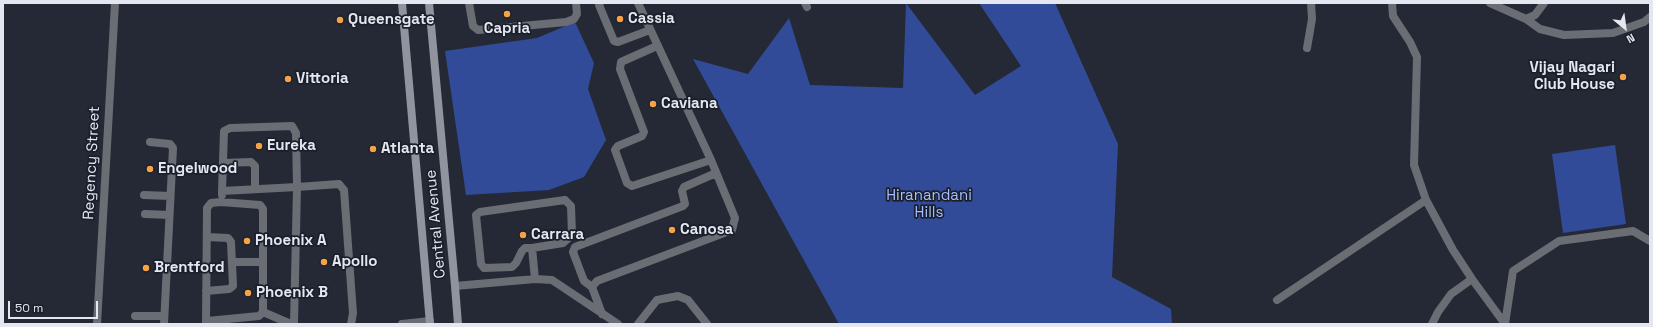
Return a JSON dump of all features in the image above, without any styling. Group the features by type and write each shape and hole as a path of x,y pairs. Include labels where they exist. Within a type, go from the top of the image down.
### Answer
{"main road":[{"name":"Central Avenue","path":"402,3 430,322"},
{"name":"Central Avenue","path":"429,3 458,324"}],"street":[{"name":"Regency Street","path":"97,324 115,3"},
{"path":"470,3 472,26 478,30 566,22 574,19 577,14 576,3"},
{"path":"600,3 599,5 614,41 618,42 650,30"},
{"path":"592,287 597,281 732,230 735,218 638,3"},
{"path":"1307,48 1312,19 1311,3"},
{"path":"1392,3 1393,16 1410,42 1417,57 1414,165 1426,200 1453,250 1505,324"},
{"path":"1490,3 1526,19 1540,29 1564,35 1613,33 1644,22 1650,17"},
{"path":"1526,19 1535,15 1544,3"},
{"path":"657,46 621,62 620,69 644,132 642,136 618,146 615,150 627,183 632,186 710,160"},
{"path":"221,202 224,131 230,128 292,126 296,133 297,188 294,324"},
{"path":"136,316 164,320 168,215 173,148 170,144 150,142"},
{"path":"223,163 251,162 255,166 255,189"},
{"path":"602,314 592,287 584,281 573,252 575,247 683,206 685,204 682,191 684,187 716,173"},
{"path":"222,191 297,188 339,184 344,190 353,313 351,324"},
{"path":"144,195 170,196"},
{"path":"565,200 571,206 572,235 563,243 532,248 525,248 512,267 484,268 481,264 476,215 480,212 565,200"},
{"path":"1277,300 1426,200"},
{"path":"221,202 260,205 263,209 263,312 259,316 206,322 207,237 207,208 211,203 221,202"},
{"path":"145,214 168,215"},
{"path":"1505,324 1513,271 1559,241 1633,230 1650,241"},
{"path":"206,291 229,289 232,286 231,242 228,238 207,237"},
{"path":"532,248 535,279"},
{"path":"232,262 263,262"},
{"path":"455,286 535,279 552,280 618,324"},
{"path":"1432,324 1438,312 1451,294 1472,279"},
{"path":"638,324 657,300 678,296 688,300 707,324"},
{"path":"263,312 291,324"},
{"path":"402,324 430,322"}],"green space":[{"name":"Hiranandani Hills","path":"906,3 975,95 1021,66 979,3 1055,3 1118,144 1112,277 1171,309 1172,324 839,324 693,59 748,74 789,18 810,85 903,88"},
{"path":"575,22 594,63 588,89 606,140 584,177 549,190 466,195 445,51 537,38"},
{"path":"1615,145 1626,224 1563,233 1552,154"}],"place":[{"name":"Capria","path":"507,14"},
{"name":"Cassia","path":"620,19"},
{"name":"Queensgate","path":"340,20"},
{"name":"Vijay Nagari Club House","path":"1623,77"},
{"name":"Vittoria","path":"288,79"},
{"name":"Caviana","path":"653,104"},
{"name":"Eureka","path":"259,146"},
{"name":"Atlanta","path":"373,149"},
{"name":"Engelwood","path":"150,169"},
{"name":"Canosa","path":"672,230"},
{"name":"Carrara","path":"523,235"},
{"name":"Phoenix A","path":"247,241"},
{"name":"Apollo","path":"324,262"},
{"name":"Brentford","path":"146,268"},
{"name":"Phoenix B","path":"248,293"}]}
